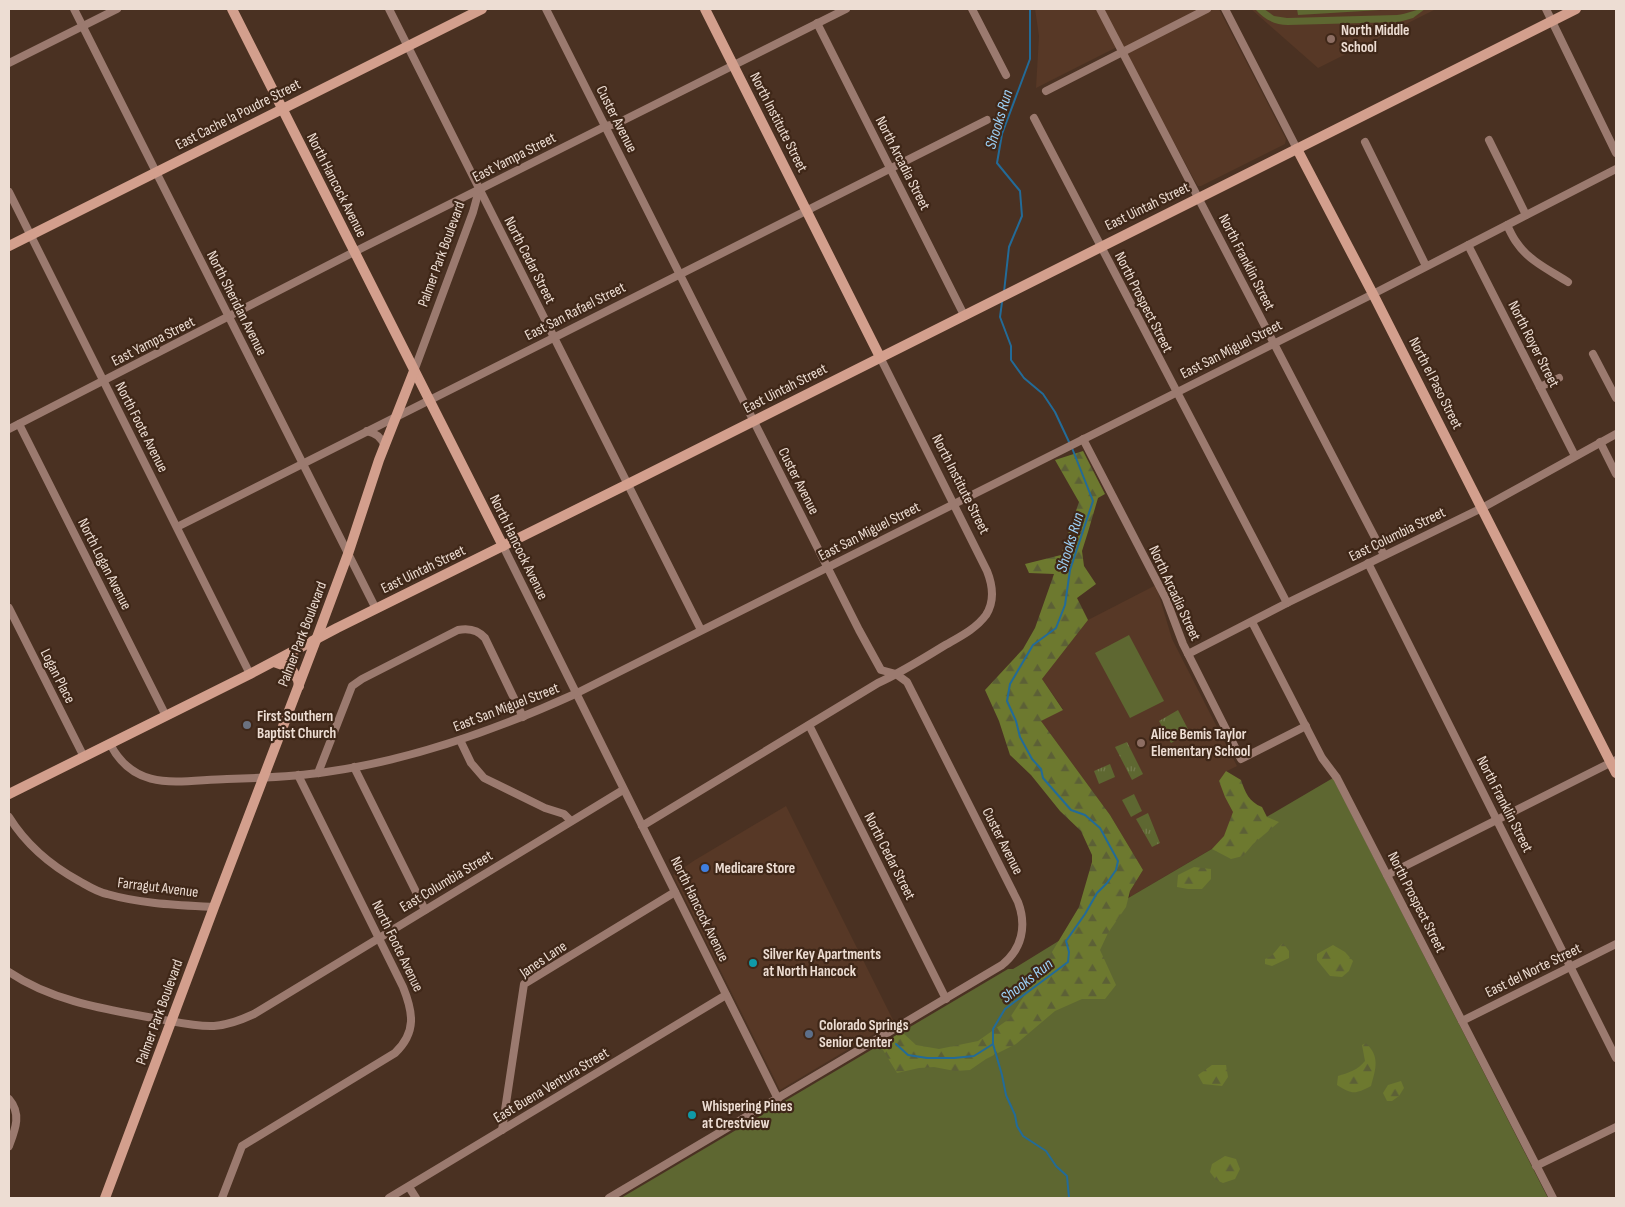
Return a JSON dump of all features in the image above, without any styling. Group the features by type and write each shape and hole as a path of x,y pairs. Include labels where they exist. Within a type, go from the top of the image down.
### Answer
{"main road":[{"name":"North Hancock Avenue","path":"232,9 503,546"},
{"name":"East Cache la Poudre Street","path":"9,246 482,9"},
{"name":"North Institute Street","path":"705,9 880,357"},
{"name":"East Uintah Street","path":"9,794 1576,9"},
{"name":"North el Paso Street","path":"1297,149 1614,761 1616,773"},
{"name":"Palmer Park Boulevard","path":"105,1198 299,686 348,554 395,417 414,371"},
{"path":"274,662 291,668 298,680 299,686"}],"street":[{"name":"North Sheridan Avenue","path":"74,9 376,609"},
{"path":"9,63 117,9"},
{"name":"North Cedar Street","path":"389,9 701,630"},
{"name":"Custer Avenue","path":"546,9 859,630 881,670 896,674 907,682 1018,902 1023,918 1023,926 1020,942 1014,953 1002,965 946,999"},
{"name":"East Yampa Street","path":"9,429 354,252 846,9"},
{"path":"972,9 1006,75"},
{"name":"North Franklin Street","path":"1100,9 1384,555"},
{"path":"1046,91 1207,9"},
{"name":"North el Paso Street","path":"1225,9 1297,149"},
{"path":"1546,9 1616,153"},
{"name":"North Arcadia Street","path":"818,23 964,315"},
{"name":"North Prospect Street","path":"1034,118 1287,603"},
{"name":"East San Rafael Street","path":"177,527 987,120"},
{"path":"1489,140 1526,215"},
{"path":"1365,142 1426,266"},
{"name":"East San Miguel Street","path":"110,744 116,755 128,768 143,777 151,779 168,781 298,775 354,767 418,752 460,740 523,717 576,694 1373,294 1616,169"},
{"name":"Palmer Park Boulevard","path":"414,371 474,212 479,190"},
{"name":"North Foote Avenue","path":"9,192 250,674"},
{"path":"1507,225 1517,244 1538,263 1568,282"},
{"name":"North Royer Street","path":"1468,245 1575,456"},
{"path":"1593,354 1615,393"},
{"name":"North Institute Street","path":"642,826 878,683 970,631 986,615 990,608 993,594 990,578 880,357"},
{"path":"1540,387 1559,378"},
{"name":"North Logan Avenue","path":"19,424 166,716"},
{"path":"366,431 375,433 385,446"},
{"name":"East Columbia Street","path":"1188,654 1287,603 1482,508 1616,434"},
{"name":"North Arcadia Street","path":"1083,439 1166,599 1188,654 1240,759 1306,726"},
{"path":"1600,442 1616,474"},
{"name":"North Hancock Avenue","path":"503,546 778,1098"},
{"name":"North Franklin Street","path":"1368,563 1616,1058"},
{"name":"Logan Place","path":"9,608 84,757"},
{"name":"North Prospect Street","path":"1252,622 1322,758 1337,778 1553,1198"},
{"path":"318,773 352,686 362,679 458,630 476,631 485,638 523,717"},
{"name":"North Cedar Street","path":"809,725 946,999"},
{"path":"460,740 471,763 484,778 545,808 564,814 571,821"},
{"path":"1387,875 1614,761"},
{"path":"354,767 425,910"},
{"name":"North Foote Avenue","path":"222,1198 242,1146 390,1057 406,1041 411,1026 410,1004 298,775"},
{"name":"East Columbia Street","path":"9,972 38,988 90,1006 186,1024 212,1026 233,1022 254,1014 623,790"},
{"name":"Farragut Avenue","path":"9,817 23,838 48,862 68,876 104,894 155,904 214,907"},
{"name":"Janes Lane","path":"502,1130 524,984 675,892"},
{"name":"East del Norte Street","path":"1462,1021 1616,944"},
{"name":"East Buena Ventura Street","path":"389,1198 726,995"},
{"path":"609,1198 946,999"},
{"path":"9,1099 17,1120 9,1146"},
{"path":"1536,1166 1616,1127"},
{"path":"409,1187 416,1198"}],"shaded area":[{"path":"1035,9 1219,9 1286,139 1285,144 1198,186 1121,45 1036,88 1039,36"},
{"name":"North Middle School","path":"1251,9 1436,9 1318,68"},
{"name":"Alice Bemis Taylor Elementary School","path":"1156,585 1172,639 1237,766 1227,771 1254,824 1130,897 1130,891 1143,870 1110,815 1041,721 1063,709 1042,679 1088,620"},
{"path":"786,806 894,1022 780,1090 673,875"}],"green space":[{"path":"1255,9 1264,9 1274,16 1287,18 1397,15 1425,9 1413,18 1399,22 1288,25 1270,21"},
{"path":"1297,9 1397,9 1298,15"},
{"path":"1083,451 1105,494 1098,498 1082,551 1084,566 1096,584 1077,598 1088,620 1042,679 1063,710 1041,721 1110,815 1143,870 1130,891 1126,907 1108,933 1100,950 1116,985 1105,999 1082,999 1055,1011 1016,1044 986,1059 970,1070 955,1071 934,1067 897,1073 880,1045 902,1032 916,1045 939,1049 978,1041 1009,1019 1079,907 1092,862 1092,855 1081,831 1060,811 1031,775 1010,755 999,721 985,690 1023,649 1035,628 1054,574 1029,573 1025,564 1061,555 1079,502 1055,460"},
{"path":"1129,635 1164,701 1130,718 1095,653"},
{"path":"1178,710 1190,733 1171,743 1159,721"},
{"path":"1127,742 1143,774 1132,780 1115,747"},
{"path":"1110,764 1115,777 1099,784 1094,771"},
{"path":"1226,771 1241,780 1248,796 1262,807 1267,817 1279,822 1253,844 1243,856 1231,859 1212,849 1224,836 1233,812 1219,781"},
{"path":"1333,778 1548,1198 621,1198 1008,969 1013,969 1130,897"},
{"path":"1134,794 1142,811 1131,817 1122,800"},
{"path":"1148,813 1160,843 1152,847 1136,819"},
{"path":"1194,867 1211,869 1211,879 1202,889 1177,887 1178,875"},
{"path":"1283,943 1289,951 1289,958 1272,966 1265,964 1265,959 1273,954"},
{"path":"1333,945 1345,952 1353,961 1349,971 1342,977 1330,976 1317,960 1317,954"},
{"path":"1366,1043 1373,1053 1376,1063 1371,1086 1357,1092 1351,1092 1337,1085 1338,1076 1356,1069 1365,1061 1362,1045"},
{"path":"1212,1065 1226,1065 1228,1077 1222,1086 1203,1084 1198,1075"},
{"path":"1401,1081 1404,1088 1399,1096 1392,1101 1387,1101 1383,1093 1388,1085"},
{"path":"1225,1156 1236,1159 1240,1169 1235,1179 1223,1183 1216,1180 1210,1172 1212,1164"}],"waterway":[{"name":"Shooks Run","path":"1004,292 1009,247 1022,216 1020,191 997,163 1002,134 1030,59 1030,9"},
{"name":"Shooks Run","path":"1002,302 1000,317 1011,346 1011,360 1024,378 1043,394 1055,412 1070,444"},
{"name":"Shooks Run","path":"1069,1198 1067,1176 1056,1166 1046,1151 1023,1136 1017,1126 1015,1115 1006,1095 993,1044 993,1029 1005,1009 1068,962 1069,952 1066,941 1097,893 1116,870 1118,861 1100,828 1085,815 1071,810 1043,778 1041,769 1032,759 1020,737 1016,721 1007,701 1010,684 1033,645 1056,628 1065,605 1070,570 1093,501 1072,448"},
{"name":"Shooks Run","path":"896,1044 908,1055 927,1058 974,1056 993,1044"}],"place":[{"name":"North Middle School","path":"1331,39"},
{"name":"First Southern Baptist Church","path":"247,725"},
{"name":"Alice Bemis Taylor Elementary School","path":"1141,743"},
{"name":"Medicare Store","path":"705,868"},
{"name":"Silver Key Apartments at North Hancock","path":"753,963"},
{"name":"Colorado Springs Senior Center","path":"809,1034"},
{"name":"Whispering Pines at Crestview","path":"692,1115"}]}
